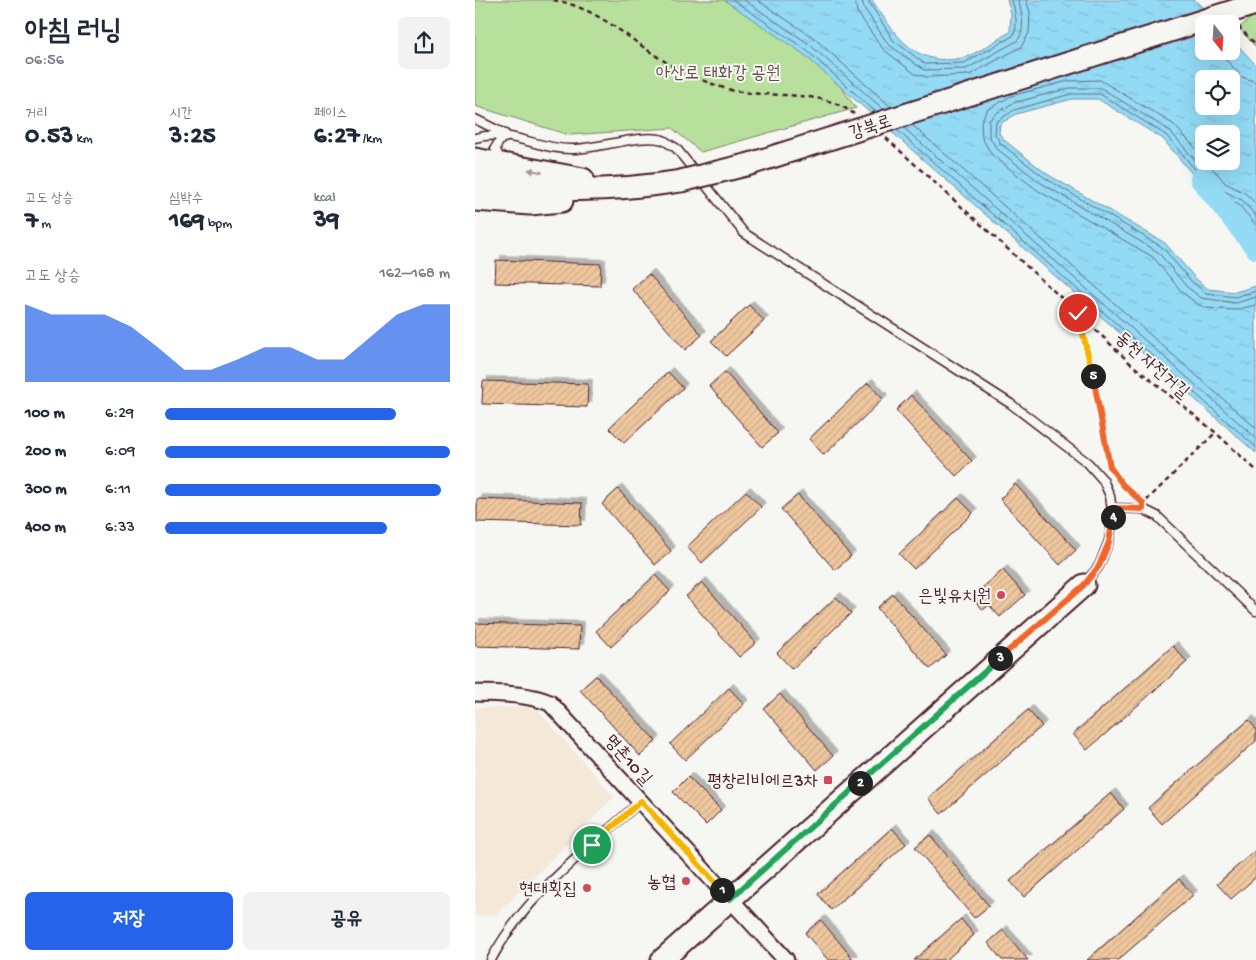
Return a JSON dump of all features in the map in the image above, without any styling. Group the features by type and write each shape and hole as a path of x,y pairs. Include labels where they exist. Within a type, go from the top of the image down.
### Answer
{"main road":[{"name":"강북로","path":"475,180 535,189 584,190 653,186 681,181 750,164 1254,4"},
{"path":"475,159 583,179 653,186"},
{"path":"475,209 577,200 653,186"},
{"path":"475,200 530,204"},
{"path":"662,960 1084,585"}],"street":[{"name":"명촌10길","path":"475,693 517,694 536,697 550,703 785,960"}],"lane":[{"path":"475,119 509,136"},
{"path":"475,138 492,134 509,136 553,148 571,149 597,148 647,138 663,140 676,148 744,233 1011,404 1088,463 1103,480 1113,508 1109,542 1099,566 1084,585"},
{"path":"509,136 501,139 495,148 499,158 511,166"},
{"path":"1113,508 1143,509 1157,516 1256,612"},
{"path":"491,960 525,910 543,890 641,801"}],"path":[{"name":"동천 자전거길","path":"1215,432 1143,503 1123,485 1110,467 1100,406 1078,313 1131,364 1215,432 1256,470"}],"shaded area":[{"path":"535,707 614,797 496,915 475,916 475,708"}],"green space":[{"name":"아산로 태화강 공원","path":"475,0 746,0 812,47 856,108 701,152 672,128 569,135 475,106"},
{"path":"1256,14 1256,47 1240,29"}],"water":[{"path":"724,0 872,0 889,25 908,46 918,53 931,58 945,60 968,56 1010,32 1011,14 1007,0 1195,0 1209,15 1195,15 1195,60 1240,60 1240,48 1256,65 1256,233 1236,209 1213,199 1163,139 1098,99 1072,99 1016,114 1000,124 999,133 1004,140 1047,174 1165,243 1195,278 1208,289 1235,292 1256,286 1256,453 802,53"}],"building":[{"path":"496,260 601,264 600,286 495,283"},
{"path":"649,274 702,335 685,350 632,289"},
{"path":"749,305 764,321 726,356 711,341"},
{"path":"668,372 683,388 624,443 609,428"},
{"path":"725,372 778,433 762,447 709,386"},
{"path":"483,381 588,384 587,407 482,404"},
{"path":"868,383 883,399 824,455 809,439"},
{"path":"911,395 972,461 956,476 896,410"},
{"path":"1015,484 1076,550 1060,565 1000,499"},
{"path":"618,489 671,551 655,565 602,504"},
{"path":"746,491 761,507 702,563 687,547"},
{"path":"798,495 851,556 835,570 781,509"},
{"path":"958,498 973,513 914,569 899,554"},
{"path":"477,499 582,503 581,525 477,522"},
{"path":"1003,570 1025,595 1000,617 989,605 983,610 972,597"},
{"path":"655,575 670,591 611,647 596,631"},
{"path":"702,582 756,643 739,657 686,596"},
{"path":"893,594 946,655 930,669 877,608"},
{"path":"836,597 851,613 792,669 777,653"},
{"path":"475,623 580,626 579,649 475,646"},
{"path":"1173,646 1187,662 1087,750 1073,734"},
{"path":"596,676 656,741 640,756 580,690"},
{"path":"729,688 744,704 685,760 670,744"},
{"path":"780,694 833,756 817,770 764,709"},
{"path":"1028,710 1042,726 941,814 928,798"},
{"path":"1249,720 1256,729 1256,741 1162,824 1148,808"},
{"path":"688,777 721,810 706,825 673,792"},
{"path":"1111,793 1124,809 1024,897 1010,881"},
{"path":"892,828 906,844 831,910 818,894"},
{"path":"930,835 989,906 974,918 915,847"},
{"path":"1256,850 1256,877 1231,899 1217,884"},
{"path":"1179,879 1193,895 1118,960 1087,960"},
{"path":"961,919 974,935 946,960 914,960"},
{"path":"821,920 854,960 828,960 805,933"},
{"path":"1003,930 1028,960 1002,960 988,943"}],"waterway":[{"path":"1201,179 1256,248"}],"place":[{"name":"은빛유치원","path":"1001,595"},
{"name":"평창리비에르3차","path":"828,780"},
{"name":"농협","path":"686,881"},
{"name":"현대횟집","path":"587,888"}],"route":[{"path":"592,845 641,801 730,899 1084,585 1099,566 1109,542 1113,508 1143,509 1143,503 1123,485 1110,467 1100,406 1078,313"}]}
